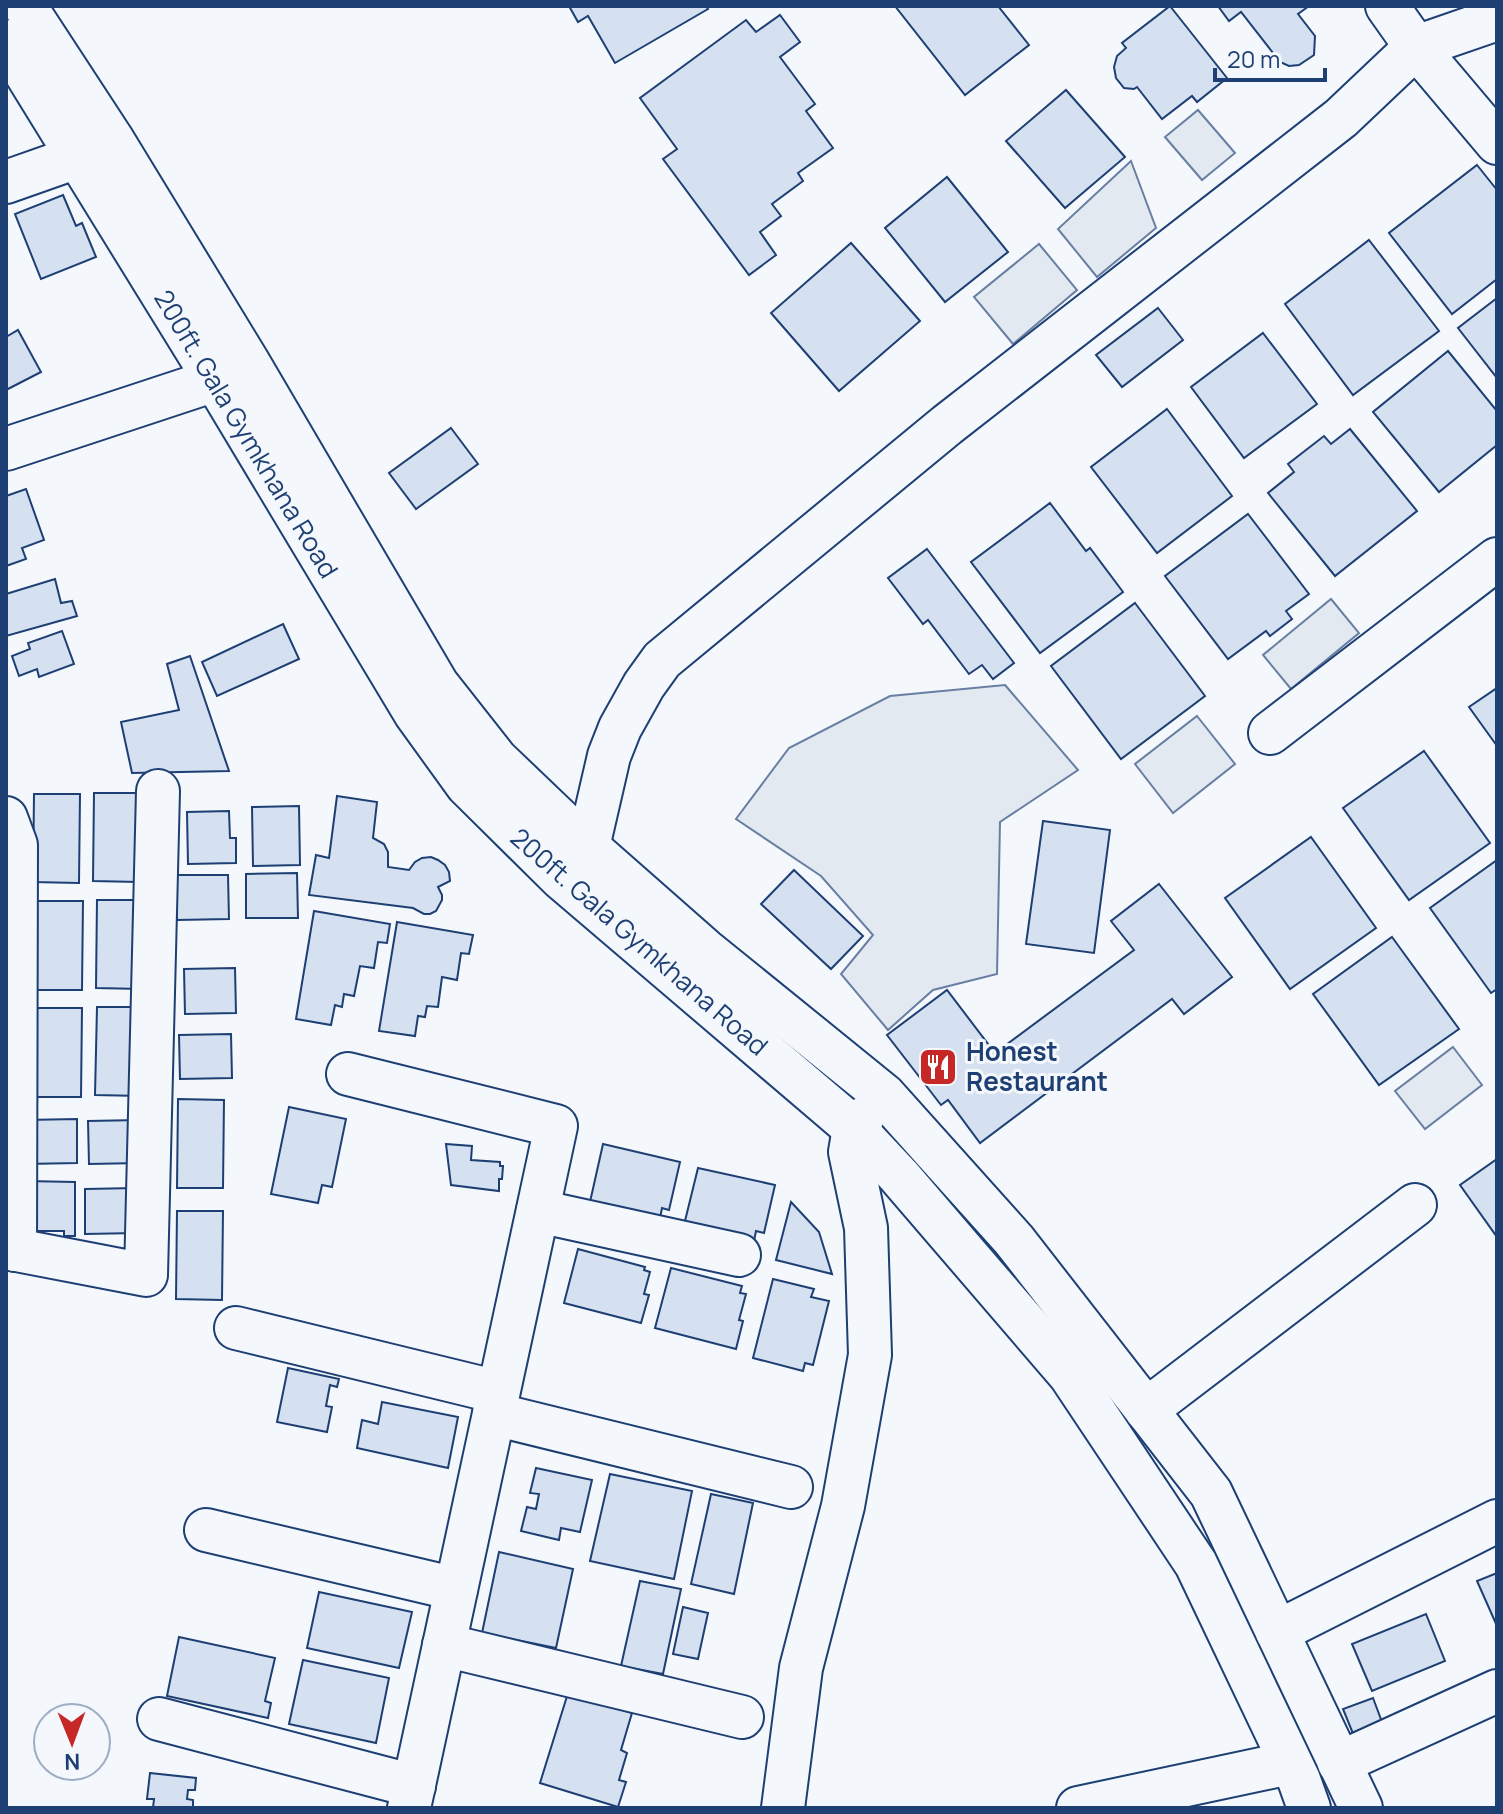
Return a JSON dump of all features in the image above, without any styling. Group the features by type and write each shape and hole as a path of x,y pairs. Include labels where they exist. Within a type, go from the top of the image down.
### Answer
{"street":[{"path":"25,6 112,139 248,362 437,684 496,759 588,847 705,950 884,1095 1014,1240 1211,1493 1361,1808"},
{"path":"1387,6 1416,47 1497,143"},
{"path":"561,878 588,847 609,756 620,728 662,660 947,425 1341,118 1416,47 1497,19"},
{"name":"200ft. Gala Gymkhana Road","path":"6,41 415,713 467,785 561,878 854,1128 1070,1375 1196,1564 1309,1808"},
{"path":"6,182 77,157"},
{"path":"6,449 215,380"},
{"path":"1270,733 1497,559"},
{"path":"6,818 16,845 10,1249 146,1275 158,791"},
{"path":"159,1719 411,1797 556,1126 348,1074"},
{"path":"783,1808 801,1668 843,1506 870,1355 866,1228 850,1152 854,1128 884,1095"},
{"path":"1146,1410 1415,1205"},
{"path":"538,1211 739,1255"},
{"path":"236,1328 791,1487"},
{"path":"1277,1632 1497,1521"},
{"path":"206,1530 456,1589"},
{"path":"444,1645 742,1717"},
{"path":"1339,1763 1497,1691"},
{"path":"1078,1808 1290,1763"}],"shaded area":[{"path":"1198,110 1235,153 1202,180 1165,137"},
{"path":"1131,161 1156,228 1097,277 1058,229"},
{"path":"1039,244 1077,290 1013,344 974,297"},
{"path":"1331,599 1359,633 1291,689 1263,655"},
{"path":"1005,685 1078,770 1000,822 997,974 933,990 888,1030 841,974 873,935 821,876 736,819 789,748 890,696"},
{"path":"1197,716 1235,764 1173,813 1135,764"},
{"path":"1453,1047 1482,1085 1425,1129 1395,1091"}],"building":[{"path":"569,6 706,6 708,9 615,63 588,16 578,22"},
{"path":"895,6 998,6 1029,45 965,95"},
{"path":"1170,6 1227,78 1197,102 1192,96 1162,119 1137,87 1124,88 1116,78 1114,67 1117,56 1126,48 1122,43"},
{"path":"1218,6 1309,6 1298,14 1315,36 1314,55 1299,65 1289,66 1280,62 1241,12 1229,21"},
{"path":"780,15 800,42 780,57 815,104 806,111 833,148 798,173 803,181 772,204 781,216 760,232 776,255 749,275 663,159 677,149 640,98 746,20 756,32"},
{"path":"1066,90 1125,157 1065,208 1006,141"},
{"path":"1477,165 1497,190 1497,279 1452,314 1389,233"},
{"path":"947,177 1008,252 945,302 885,228"},
{"path":"63,195 76,226 82,223 96,257 41,279 15,214"},
{"path":"1369,240 1439,331 1353,395 1285,304"},
{"path":"851,243 920,321 839,391 771,313"},
{"path":"1497,298 1497,378 1458,328"},
{"path":"1158,308 1183,340 1122,387 1096,355"},
{"path":"18,330 41,372 6,390 6,337"},
{"path":"1263,333 1317,404 1244,458 1191,387"},
{"path":"1448,351 1497,411 1497,445 1439,492 1373,412"},
{"path":"1167,409 1232,496 1157,553 1091,467"},
{"path":"451,428 478,464 416,509 389,473"},
{"path":"1350,429 1417,511 1335,576 1268,493 1294,472 1288,464 1324,436 1331,444"},
{"path":"26,489 44,540 22,548 26,559 6,566 6,496"},
{"path":"1050,503 1086,551 1090,548 1123,592 1040,653 971,562"},
{"path":"1248,514 1309,594 1286,611 1292,619 1270,636 1266,631 1228,659 1165,576"},
{"path":"927,549 1014,663 993,679 982,665 969,674 928,620 923,624 888,578"},
{"path":"55,579 61,603 72,601 77,616 6,636 6,594"},
{"path":"1135,603 1205,696 1121,759 1051,666"},
{"path":"283,624 299,659 217,696 202,662"},
{"path":"62,631 74,664 39,677 37,669 19,676 12,656 30,649 28,643"},
{"path":"190,656 229,771 132,773 121,722 179,710 167,664"},
{"path":"1497,688 1497,746 1469,707"},
{"path":"1424,751 1490,843 1409,900 1343,808"},
{"path":"94,793 140,793 139,882 93,881"},
{"path":"34,794 80,794 79,883 33,882"},
{"path":"337,796 377,802 373,838 384,844 388,852 388,867 409,870 415,862 431,857 445,865 450,881 438,887 442,900 436,911 424,914 413,908 309,895 316,855 329,858"},
{"path":"299,806 300,865 253,866 252,807"},
{"path":"229,811 230,838 236,838 236,863 188,864 187,812"},
{"path":"1043,821 1110,830 1094,953 1026,944"},
{"path":"1311,837 1376,928 1290,989 1225,898"},
{"path":"1497,860 1497,989 1491,993 1430,908"},
{"path":"794,870 863,936 831,969 761,904"},
{"path":"297,873 298,918 246,918 246,874"},
{"path":"177,875 228,875 229,919 177,920"},
{"path":"1159,884 1232,977 1184,1014 1172,999 980,1143 948,1100 941,1105 887,1035 947,990 995,1053 1134,950 1111,921"},
{"path":"97,900 143,900 142,989 96,988"},
{"path":"37,901 83,901 82,990 36,990"},
{"path":"314,911 390,924 387,943 378,942 374,968 360,966 354,996 344,994 342,1007 335,1005 331,1025 296,1019"},
{"path":"397,922 473,935 469,954 461,953 457,980 442,977 438,1007 427,1006 425,1017 418,1016 415,1036 379,1031"},
{"path":"1392,937 1459,1029 1379,1085 1313,994"},
{"path":"235,968 236,1013 185,1014 184,969"},
{"path":"97,1007 143,1007 141,1096 95,1095"},
{"path":"36,1008 82,1008 81,1097 35,1097"},
{"path":"231,1034 232,1078 180,1079 179,1035"},
{"path":"178,1099 224,1100 223,1188 177,1188"},
{"path":"289,1107 346,1119 332,1187 322,1185 318,1203 271,1194"},
{"path":"77,1119 77,1163 26,1164 25,1120"},
{"path":"139,1120 140,1163 89,1164 88,1121"},
{"path":"446,1144 472,1146 471,1160 500,1162 503,1166 499,1191 451,1185"},
{"path":"603,1144 680,1162 669,1210 662,1208 660,1218 590,1202"},
{"path":"1497,1159 1497,1237 1460,1185"},
{"path":"698,1168 775,1185 764,1233 756,1231 754,1241 684,1225"},
{"path":"25,1181 75,1182 75,1236 64,1236 64,1231 26,1231"},
{"path":"136,1188 137,1233 85,1234 85,1189"},
{"path":"791,1202 819,1232 832,1274 776,1260"},
{"path":"177,1211 223,1211 222,1300 176,1299"},
{"path":"578,1249 645,1267 644,1270 650,1272 644,1294 649,1295 641,1323 564,1303"},
{"path":"671,1268 742,1286 740,1293 746,1294 736,1349 655,1328"},
{"path":"773,1279 814,1289 811,1297 829,1301 813,1365 805,1363 803,1371 753,1358"},
{"path":"288,1368 339,1379 337,1387 330,1385 326,1406 332,1407 327,1432 277,1422"},
{"path":"382,1402 458,1417 448,1468 357,1448 362,1420 378,1424"},
{"path":"536,1468 592,1480 580,1532 561,1528 559,1540 521,1531 527,1507 536,1509 539,1494 530,1493"},
{"path":"610,1474 692,1491 674,1579 590,1561"},
{"path":"711,1494 753,1503 734,1594 691,1584"},
{"path":"499,1552 573,1569 556,1648 482,1633"},
{"path":"1497,1573 1497,1626 1477,1581"},
{"path":"640,1581 681,1589 663,1674 621,1666"},
{"path":"319,1592 412,1612 399,1668 307,1648"},
{"path":"683,1607 708,1613 698,1659 673,1654"},
{"path":"1426,1614 1445,1661 1372,1691 1352,1644"},
{"path":"179,1637 275,1658 265,1701 271,1703 268,1718 167,1696"},
{"path":"303,1660 389,1678 376,1743 289,1724"},
{"path":"568,1693 632,1713 621,1750 627,1753 619,1780 626,1782 618,1807 540,1783"},
{"path":"1373,1698 1385,1730 1356,1741 1343,1709"},
{"path":"150,1773 196,1778 195,1790 188,1790 187,1799 193,1800 193,1808 153,1808 154,1799 147,1799"}],"place":[{"name":"Honest Restaurant","path":"938,1067"}]}
